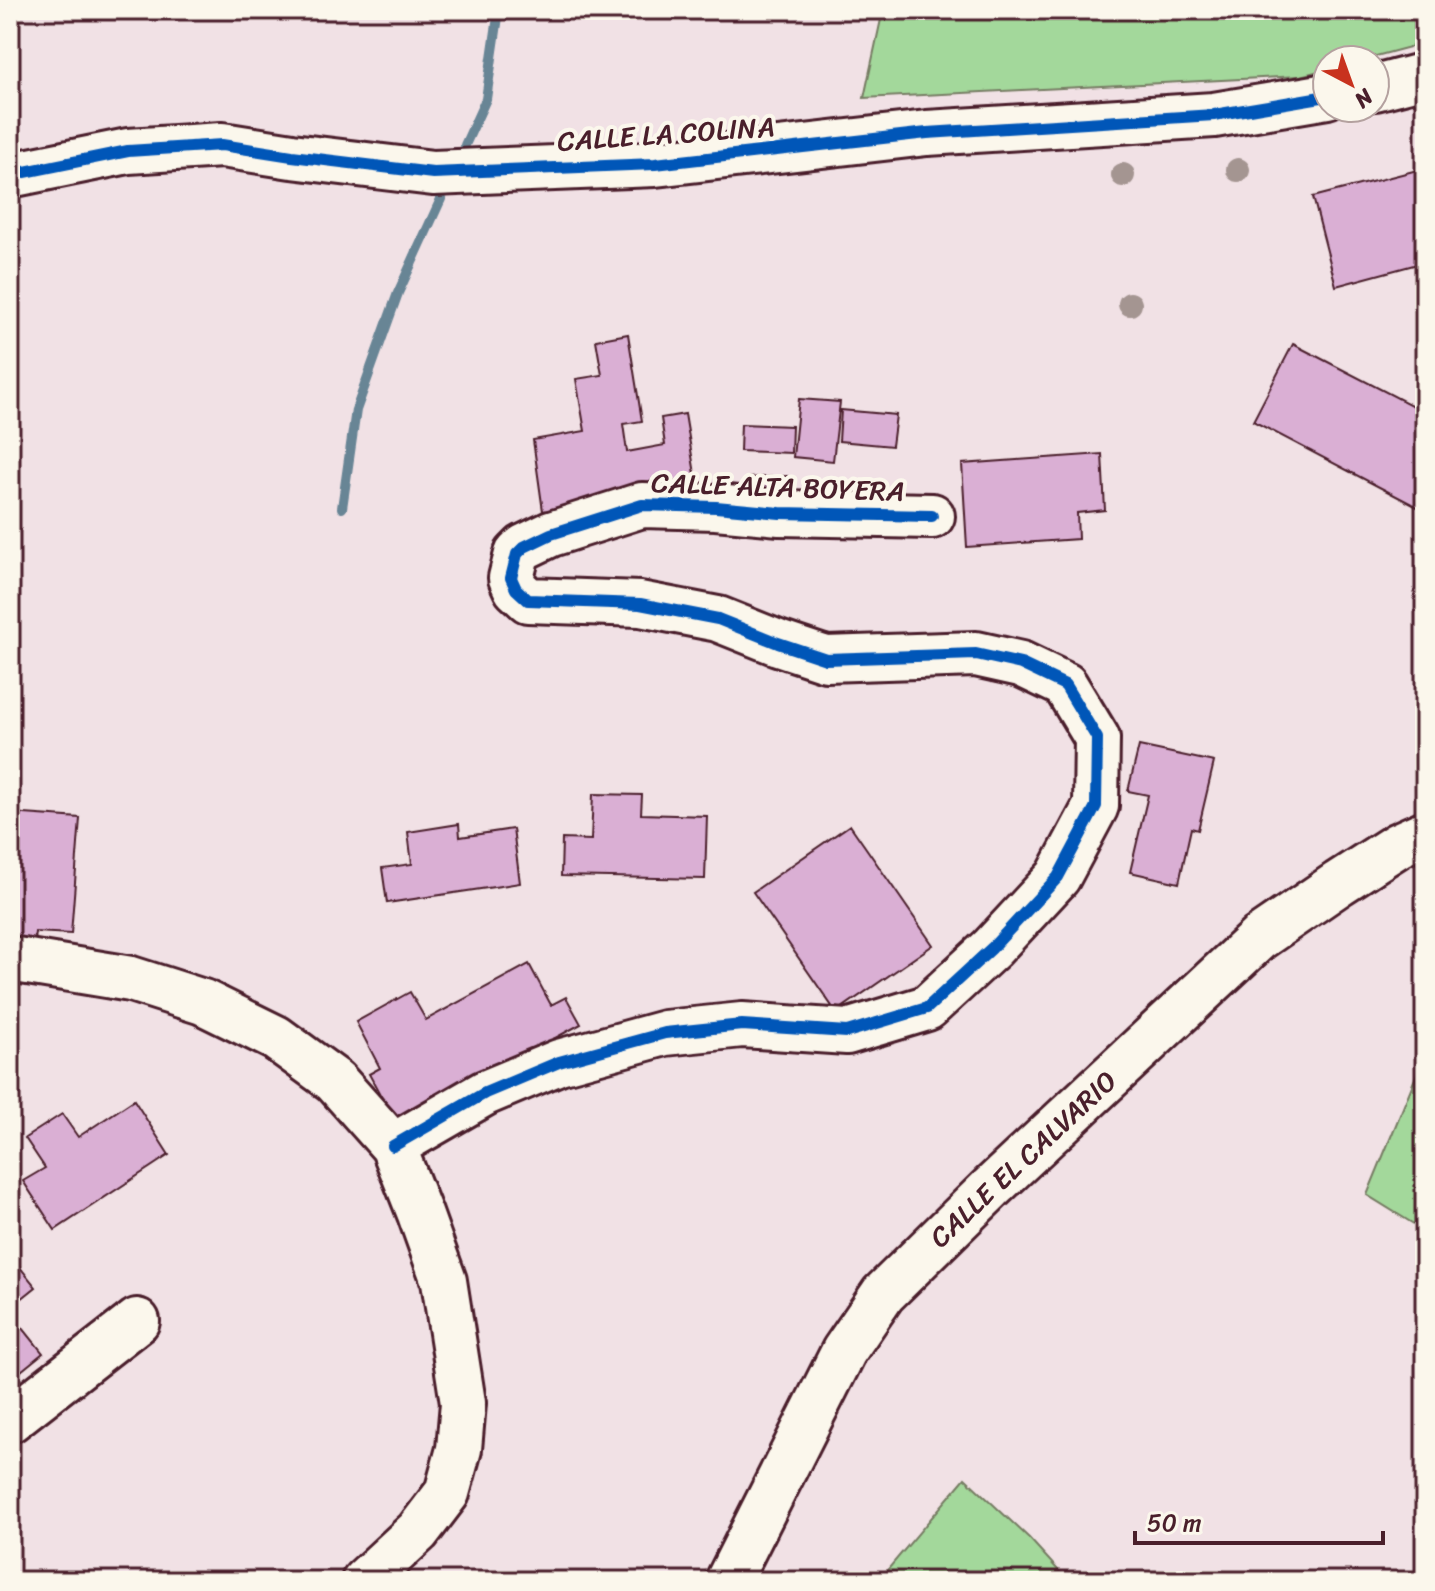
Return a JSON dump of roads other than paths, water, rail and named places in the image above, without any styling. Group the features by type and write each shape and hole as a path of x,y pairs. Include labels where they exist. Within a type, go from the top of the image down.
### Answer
{"street":[{"path":"1391,84 1425,75"},
{"name":"CALLE LA COLINA","path":"10,175 128,151 222,145 433,173 655,164 927,133 1214,115 1311,99"},
{"name":"CALLE ALTA BOYERA","path":"393,1146 485,1093 559,1062 665,1033 742,1025 847,1032 927,1008 992,948 1058,877 1096,806 1097,738 1065,685 1021,664 976,654 826,659 718,619 640,604 528,600 516,589 511,578 517,554 524,547 551,534 642,505 780,513 932,516"},
{"name":"CALLE EL CALVARIO","path":"728,1581 844,1351 883,1294 991,1188 1259,938 1386,852 1425,833"},
{"path":"10,959 131,979 203,1002 276,1038 335,1081 393,1146 444,1281 463,1403 459,1449 447,1493 418,1531 364,1581"},
{"path":"10,1420 137,1321"}],"waterway":[{"path":"465,145 486,99 499,10"},
{"path":"342,508 356,410 398,293 441,199"}]}
